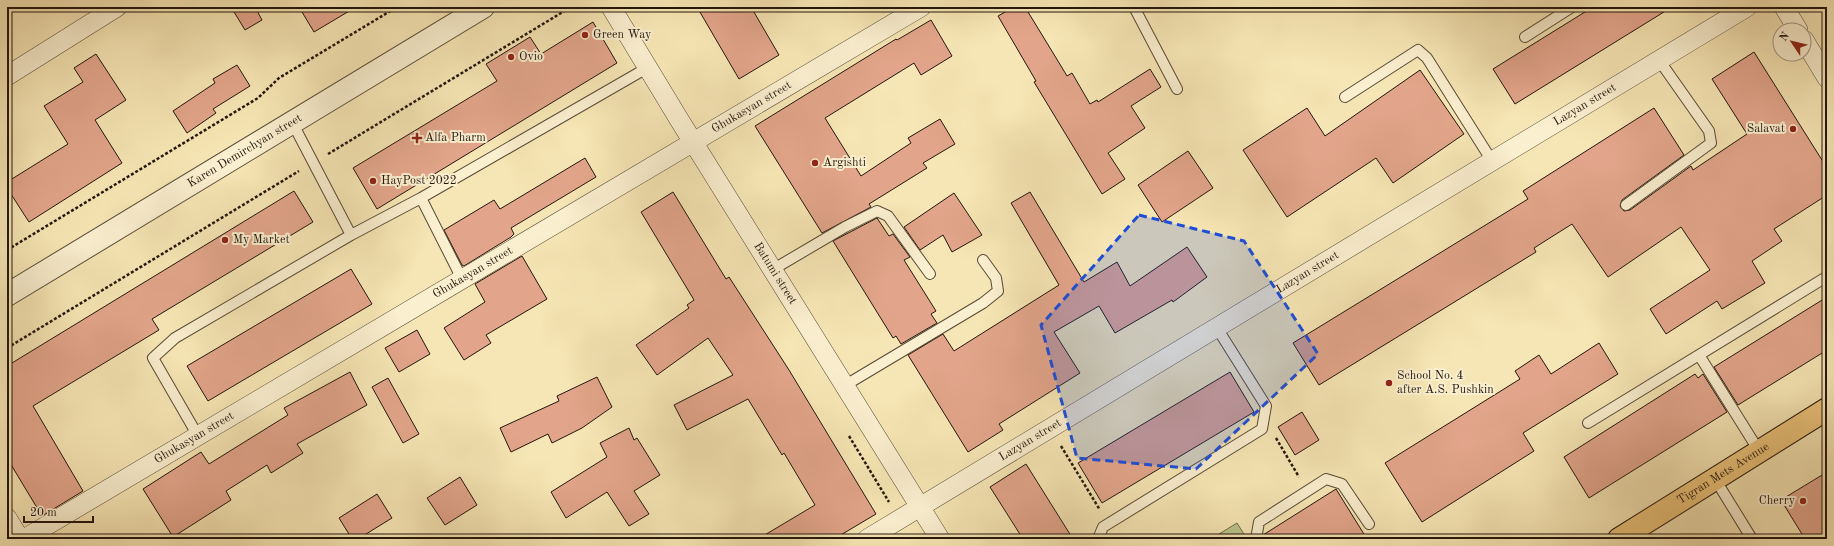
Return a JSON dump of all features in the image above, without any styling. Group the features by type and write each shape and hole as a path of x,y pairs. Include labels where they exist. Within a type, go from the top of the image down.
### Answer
{"main road":[{"name":"Tigran Mets Avenue","path":"1630,536 1759,451 1827,409"}],"street":[{"path":"7,76 117,7"},
{"name":"Karen Demirchyan street","path":"7,295 483,7"},
{"name":"Batumi street","path":"611,7 772,270 940,539"},
{"name":"Ghukasyan street","path":"24,539 921,7"},
{"name":"Lazyan street","path":"867,539 1747,7"},
{"path":"1784,7 1793,22"},
{"path":"1812,53 1827,78"},
{"path":"7,518 20,539"}],"lane":[{"path":"1134,7 1177,89"},
{"path":"1525,37 1572,7"},
{"path":"1345,97 1418,50 1427,58 1492,161"},
{"path":"1626,205 1711,143 1709,131 1659,60"},
{"path":"198,436 153,358 175,338 351,235 421,198 648,68"},
{"path":"292,122 351,235"},
{"path":"421,198 462,279"},
{"path":"772,270 845,226 878,211 888,216 930,274"},
{"path":"844,386 988,299 998,291 996,278 983,260"},
{"path":"1588,424 1823,279"},
{"path":"1098,539 1103,527 1262,429 1266,406 1217,328"},
{"path":"1699,355 1759,451"},
{"path":"1256,539 1259,522 1326,479 1342,484 1369,524"},
{"path":"1716,479 1752,539"}],"path":[{"path":"7,250 258,98 279,78 397,7"},
{"path":"7,348 571,7"},
{"path":"1050,428 1109,524"},
{"path":"1273,434 1308,491"}],"highlighted area":[{"path":"1139,215 1244,241 1318,354 1196,469 1077,458 1041,325"}],"green space":[{"path":"1237,523 1247,539 1211,539"}],"building":[{"path":"231,7 255,7 262,20 245,30"},
{"path":"299,7 356,7 314,32"},
{"path":"697,7 751,7 779,55 739,79"},
{"path":"1014,7 1025,7 1067,76 1072,73 1090,104 1097,100 1098,102 1150,69 1161,87 1131,106 1145,128 1108,153 1125,179 1102,194 1034,82 1036,81 998,16"},
{"path":"1593,7 1672,7 1515,104 1493,69"},
{"path":"931,20 952,56 921,75 914,63 825,118 861,176 911,143 908,138 940,119 955,144 923,163 927,168 869,204 871,207 822,233 755,126 896,39 897,40"},
{"path":"593,22 617,63 377,209 353,168 497,81 486,64 530,37 541,54"},
{"path":"1754,52 1827,168 1827,195 1774,229 1782,241 1752,261 1765,283 1722,309 1717,301 1666,334 1650,309 1710,270 1681,227 1608,277 1572,224 1534,248 1536,252 1319,385 1293,343 1528,199 1523,191 1654,108 1684,155 1622,200 1620,206 1624,211 1630,210 1691,166 1693,170 1747,134 1712,79"},
{"path":"96,54 126,100 95,120 122,163 29,222 7,188 7,182 68,144 44,106 83,82 74,68"},
{"path":"237,65 250,86 213,109 216,113 187,133 173,111 215,83 213,79"},
{"path":"1420,70 1464,134 1393,183 1376,158 1287,217 1243,150 1307,108 1325,136"},
{"path":"1188,151 1213,188 1162,222 1138,185"},
{"path":"585,158 596,177 511,228 514,234 511,237 464,266 462,265 444,230 494,200 500,209"},
{"path":"294,191 313,222 152,319 159,330 33,406 83,491 42,516 7,458 7,366"},
{"path":"673,192 726,279 729,277 789,370 876,514 834,539 758,539 815,505 784,453 782,455 748,399 687,430 674,405 733,375 708,338 657,375 636,345 689,308 687,305 694,300 641,212"},
{"path":"1030,192 1084,282 1117,262 1130,286 1187,247 1207,277 1173,302 1172,300 1115,333 1099,306 1054,332 1080,373 999,424 1003,430 968,452 908,355 943,334 954,351 1059,285 1011,203"},
{"path":"954,193 982,235 952,252 943,235 920,250 904,227"},
{"path":"877,218 889,236 893,234 910,257 904,260 936,311 931,314 937,323 901,344 896,336 893,338 833,241"},
{"path":"522,256 547,299 486,335 491,343 464,360 444,328 485,302 475,284"},
{"path":"351,269 372,304 208,401 187,366"},
{"path":"1827,297 1827,350 1738,405 1714,367"},
{"path":"417,330 430,354 399,372 385,348"},
{"path":"1599,343 1618,374 1523,433 1534,451 1422,522 1385,463 1520,379 1515,371 1539,355 1551,374"},
{"path":"350,372 367,405 297,444 303,453 271,473 267,465 226,491 231,500 173,537 143,489 201,452 209,464 288,415 284,408"},
{"path":"1230,372 1254,412 1102,503 1078,463"},
{"path":"1695,374 1698,378 1703,374 1727,412 1589,498 1564,457"},
{"path":"597,377 612,407 582,428 552,443 548,434 511,452 500,428 559,401 557,396"},
{"path":"388,378 419,434 403,443 372,387"},
{"path":"1302,412 1319,440 1295,455 1278,427"},
{"path":"629,428 634,440 637,438 660,475 634,491 649,514 629,526 607,492 566,518 551,492 607,457 600,443"},
{"path":"1026,464 1073,539 1023,539 990,487"},
{"path":"1827,472 1827,539 1805,539 1781,500"},
{"path":"460,477 477,505 445,525 427,498"},
{"path":"1336,489 1367,539 1263,539 1263,535"},
{"path":"377,494 392,518 358,539 352,539 339,518"}],"place":[{"name":"Green Way","path":"585,35"},
{"name":"Ovio","path":"511,57"},
{"name":"Salavat","path":"1793,129"},
{"name":"Alfa Pharm","path":"417,138"},
{"name":"Argishti","path":"815,163"},
{"name":"HayPost 2022","path":"373,181"},
{"name":"My Market","path":"225,240"},
{"name":"School No. 4 after A.S. Pushkin","path":"1389,383"},
{"name":"Cherry","path":"1803,501"}]}
